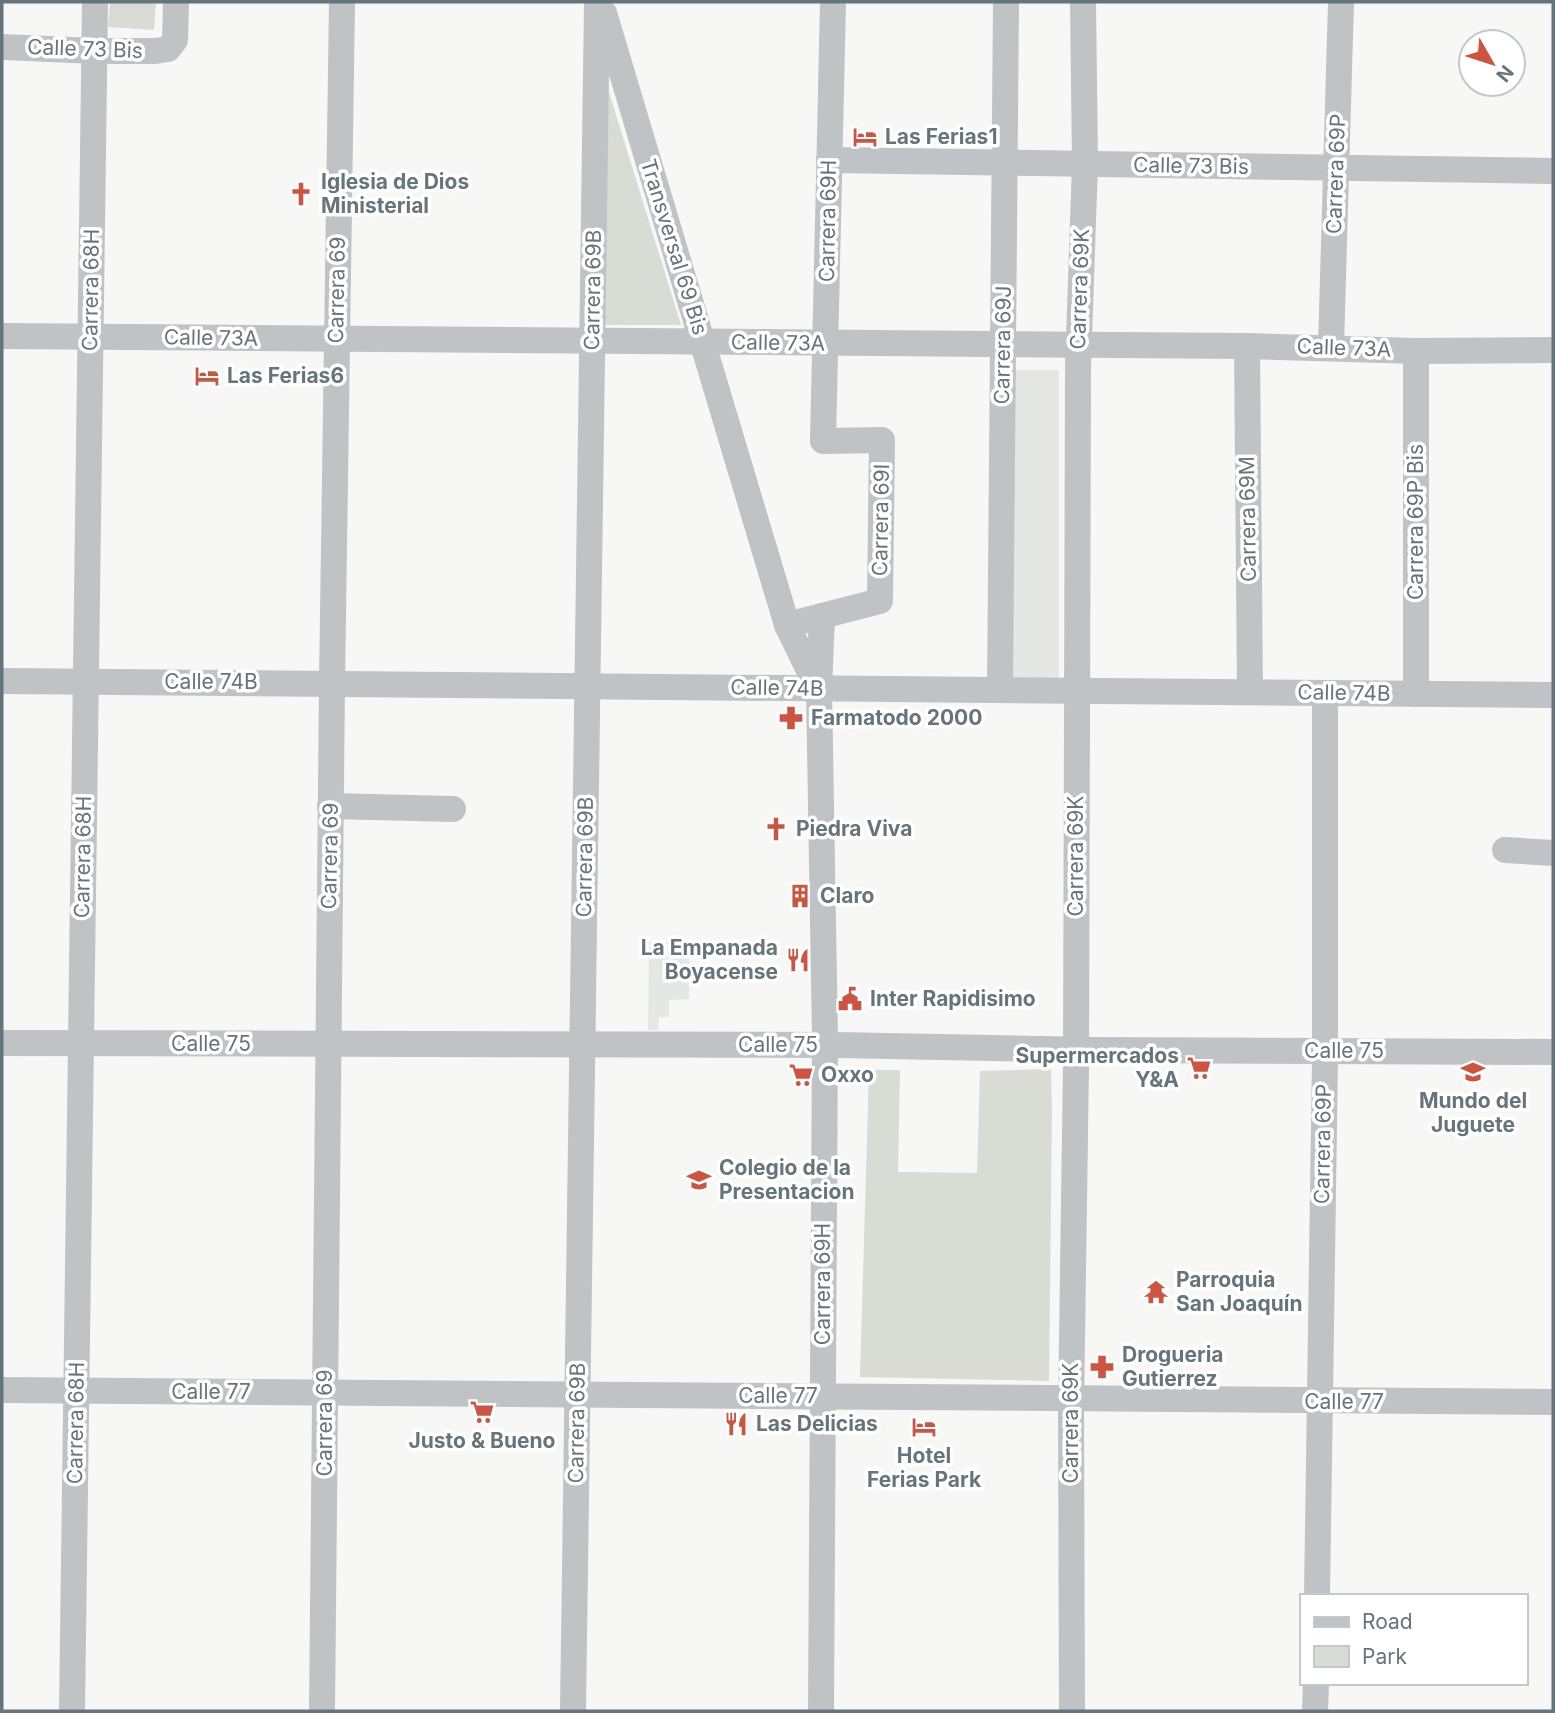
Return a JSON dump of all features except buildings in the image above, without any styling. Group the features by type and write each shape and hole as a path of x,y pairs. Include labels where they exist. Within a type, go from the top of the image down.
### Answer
{"street":[{"name":"Carrera 68H","path":"72,1711 95,2"},
{"name":"Calle 73 Bis","path":"2,47 94,51 168,49 175,40 176,2"},
{"name":"Carrera 69","path":"322,1711 330,806 342,2"},
{"name":"Carrera 69B","path":"573,1711 599,2"},
{"name":"Transversal 69 Bis","path":"599,2 787,625 818,689"},
{"name":"Carrera 69H","path":"832,2 823,441 882,440"},
{"name":"Carrera 69J","path":"1000,689 1006,2"},
{"name":"Carrera 69K","path":"1072,1711 1071,1398 1076,1050 1078,346 1085,164 1083,2"},
{"name":"Carrera 69P","path":"1331,347 1341,2"},
{"name":"Calle 73 Bis","path":"829,160 1553,172"},
{"name":"Calle 73A","path":"2,336 1247,346 1416,351 1553,350"},
{"name":"Carrera 69M","path":"1247,346 1250,692"},
{"name":"Carrera 69P Bis","path":"1416,351 1416,694"},
{"name":"Carrera 69I","path":"822,616 880,601 882,440"},
{"path":"787,625 822,616 818,689"},
{"name":"Calle 74B","path":"2,681 1553,695"},
{"name":"Carrera 69H","path":"818,689 824,1045 821,1711"},
{"name":"Carrera 69P","path":"1317,1594 1324,1050 1325,693"},
{"path":"330,806 453,808"},
{"path":"1505,850 1553,853"},
{"name":"Calle 75","path":"2,1043 824,1045 1076,1050 1553,1052"},
{"name":"Calle 77","path":"2,1390 1553,1402"},
{"path":"1315,1711 1316,1685"}],"shaded area":[{"path":"1004,370 1059,370 1059,678 1004,678"},
{"path":"649,942 689,942 689,999 669,1000 669,1017 659,1017 658,1030 648,1030"}],"green space":[{"path":"110,2 156,2 154,30 108,27"},
{"path":"604,76 681,325 599,325"},
{"path":"1051,1069 1049,1381 860,1377 869,1070 900,1070 898,1172 977,1173 980,1071"}],"place":[{"name":"Las Ferias1","path":"865,137"},
{"name":"Iglesia de Dios Ministerial","path":"301,194"},
{"name":"Las Ferias6","path":"207,376"},
{"name":"Farmatodo 2000","path":"791,718"},
{"name":"Piedra Viva","path":"776,829"},
{"name":"Claro","path":"800,896"},
{"name":"La Empanada Boyacense","path":"798,960"},
{"name":"Inter Rapidisimo","path":"850,999"},
{"name":"Supermercados Y&A","path":"1199,1068"},
{"name":"Mundo del Juguete","path":"1473,1072"},
{"name":"Oxxo","path":"801,1075"},
{"name":"Colegio de la Presentacion","path":"699,1180"},
{"name":"Parroquia San Joaquín","path":"1156,1292"},
{"name":"Drogueria Gutierrez","path":"1102,1367"},
{"name":"Justo & Bueno","path":"482,1412"},
{"name":"Las Delicias","path":"736,1424"},
{"name":"Hotel Ferias Park","path":"924,1427"}]}
